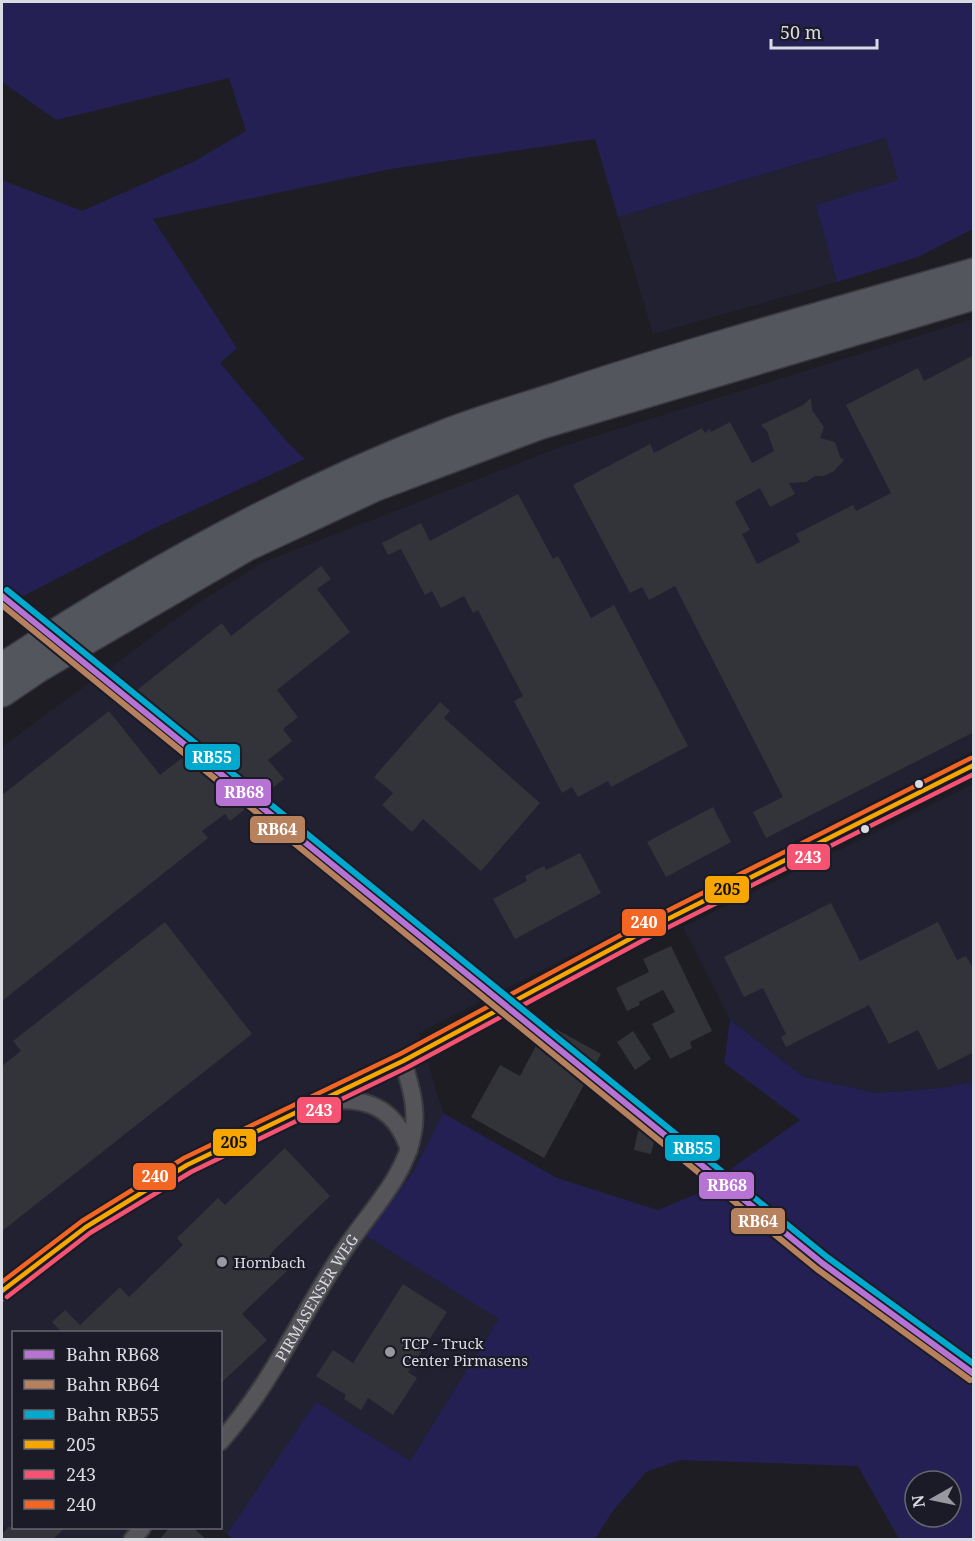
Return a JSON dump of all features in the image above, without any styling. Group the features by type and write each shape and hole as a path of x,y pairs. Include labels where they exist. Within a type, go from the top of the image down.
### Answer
{"highway":[{"path":"2,667 92,608 180,557 308,492 448,433 630,372 974,272"},
{"path":"2,693 39,668 246,547 376,487 541,425 974,296"}],"street":[{"path":"2,1291 86,1227 140,1193 228,1145 403,1061 652,927 974,765"},
{"name":"PIRMASENSER WEG","path":"222,1439 274,1372 337,1260 401,1167 414,1131 414,1110 403,1061"},
{"path":"323,1101 352,1100 374,1105 396,1122 404,1133 409,1150"}],"shaded area":[{"path":"2,2 973,2 973,229 918,257 837,282 816,205 898,180 886,138 618,217 595,139 391,169 153,219 237,348 220,363 288,443 305,459 157,527 2,607 2,180 82,211 193,162 246,131 229,78 56,120 2,82"},
{"path":"887,138 898,180 816,205 837,282 653,334 618,217"},
{"path":"973,319 973,751 419,1033 443,1113 414,1171 366,1235 500,1318 410,1461 316,1403 227,1534 220,1529 222,1331 12,1331 12,1529 131,1529 122,1539 16,1540 2,1524 2,747 197,604 261,563 563,446"},
{"path":"973,784 973,1082 942,1088 875,1093 804,1077 730,1020 683,927"},
{"path":"730,1020 804,1077 875,1093 942,1088 973,1082 973,1539 899,1539 858,1466 680,1460 646,1472 612,1512 595,1539 234,1540 227,1534 316,1402 410,1461 499,1319 365,1235 414,1171 443,1113 557,1178 658,1210 696,1194 800,1120 724,1063"}],"building":[{"path":"974,355 974,732 766,838 753,812 783,797 675,586 649,600 642,587 630,593 573,485 650,444 654,453 702,428 705,433 710,429 711,432 730,422 752,463 774,451 767,431 761,425 803,405 811,398 812,410 824,427 820,438 835,442 840,457 844,460 834,471 824,476 815,476 806,482 789,483 795,494 770,507 760,488 735,502 750,530 742,534 757,564 800,542 796,534 853,505 856,511 891,493 846,405 918,368 924,381"},
{"path":"518,494 553,559 558,556 591,618 614,605 688,746 611,787 608,781 578,797 572,787 562,793 514,701 523,696 478,610 473,613 464,596 441,608 432,591 425,595 401,549 388,555 382,543 421,523 430,541"},
{"path":"321,566 331,579 317,589 350,632 277,690 298,717 283,729 292,741 268,760 284,779 230,821 225,814 202,831 208,838 2,1001 2,795 109,711 160,775 182,758 132,694 222,623 231,636"},
{"path":"440,702 450,711 444,718 540,803 481,871 423,819 412,832 382,805 393,793 374,777"},
{"path":"713,807 731,842 666,877 647,842"},
{"path":"580,853 601,893 515,939 493,899 527,881 525,876 544,866 546,870"},
{"path":"831,903 860,961 938,922 957,960 966,956 974,970 974,1052 938,1070 918,1030 889,1044 869,1005 786,1047 781,1037 786,1034 763,988 744,997 724,957"},
{"path":"165,922 252,1034 2,1231 2,1066 21,1051 13,1041"},
{"path":"671,946 712,1031 690,1042 692,1048 670,1059 652,1024 675,1012 663,990 627,1011 616,988 649,972 643,959"},
{"path":"556,1029 601,1054 544,1158 471,1117 500,1065 520,1076 538,1042 546,1047"},
{"path":"633,1031 651,1059 635,1070 617,1042"},
{"path":"642,1113 660,1117 651,1154 634,1150"},
{"name":"Hornbach","path":"285,1148 330,1196 271,1253 287,1271 242,1314 267,1340 222,1382 222,1331 61,1331 52,1322 65,1310 80,1325 120,1287 129,1297 183,1245 177,1238 218,1198 225,1205"},
{"name":"TCP - Truck Center Pirmasens","path":"403,1284 447,1312 408,1372 417,1378 393,1415 368,1398 361,1410 344,1399 346,1395 316,1376 333,1350 353,1363"},
{"path":"8,1527 12,1529 64,1529 53,1539 2,1539 2,1534"},
{"path":"168,1529 194,1529 206,1539 160,1539"}],"rail line":[{"name":"RB55","path":"7,590 827,1257 974,1364"},
{"name":"RB68","path":"2,596 822,1263 974,1374"},
{"name":"RB64","path":"2,605 817,1269 970,1380"}],"transit line":[{"name":"240","path":"2,1282 82,1221 184,1158 400,1054 649,920 971,758"},
{"name":"205","path":"2,1291 86,1227 187,1165 403,1061 652,927 974,765"},
{"name":"243","path":"7,1297 90,1233 191,1172 406,1068 655,934 974,774"}],"place":[{"name":"Hornbach","path":"222,1262"},
{"name":"TCP - Truck Center Pirmasens","path":"390,1352"}]}
